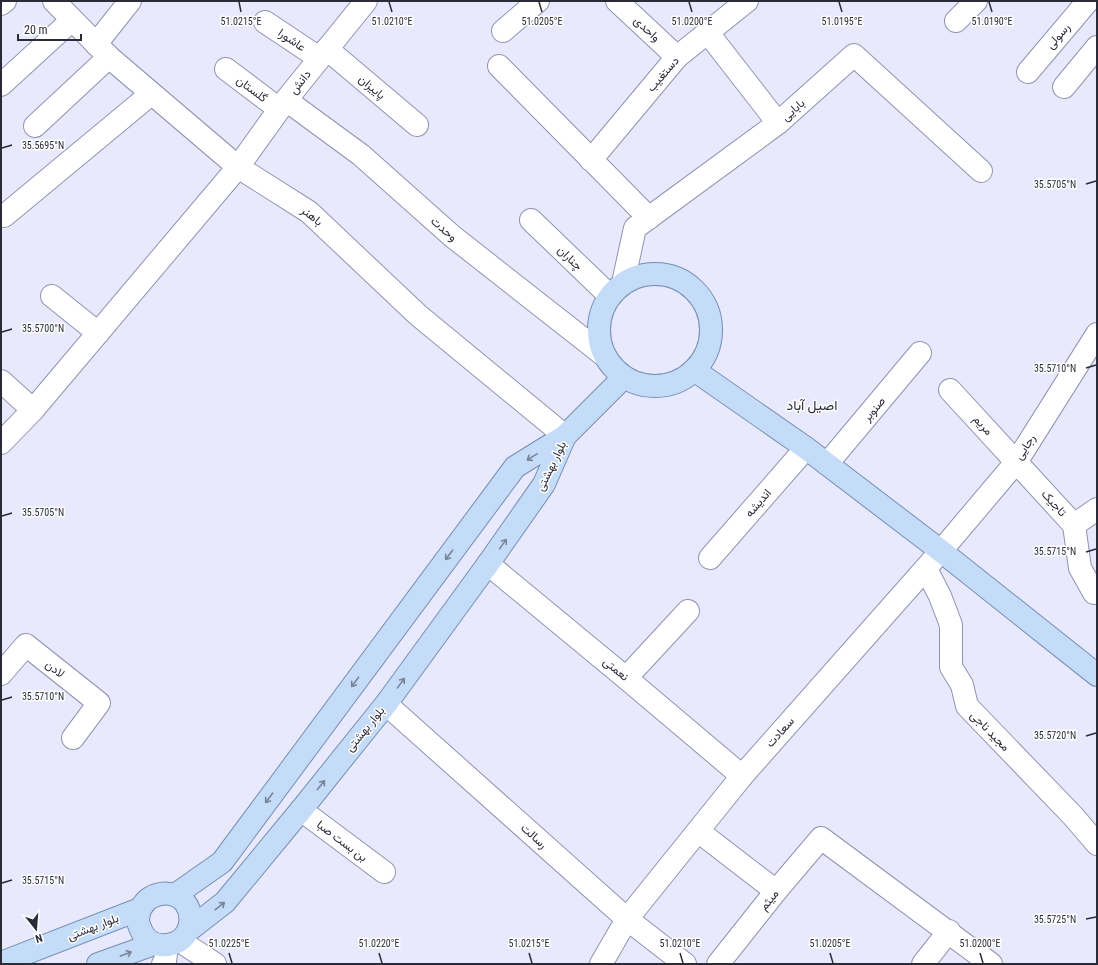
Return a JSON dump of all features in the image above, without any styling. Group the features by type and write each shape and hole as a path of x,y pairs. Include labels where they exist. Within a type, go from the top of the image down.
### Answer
{"main road":[{"path":"658,274 676,278 692,288 704,302 710,319 710,338 705,356 694,370 678,381 660,386 641,385 624,377 610,365 601,349 598,331 601,312 616,290 640,276 658,274"},
{"path":"694,370 806,448 941,551 1097,675"},
{"path":"565,436 624,377"},
{"name":"بلوار بهشتی","path":"98,964 171,945 225,902 386,704 544,484 565,436"},
{"name":"بلوار بهشتی","path":"175,895 222,862 515,467 565,436"},
{"path":"161,893 175,895 186,904 191,916 171,945 143,935 138,922 140,909 149,898 161,893"},
{"name":"بلوار بهشتی","path":"1,963 140,909"}],"street":[{"path":"1,4 4,1"},
{"name":"باهنر","path":"54,1 102,51 151,94 238,166 309,212 418,315 565,436"},
{"path":"35,126 102,51 130,1"},
{"name":"دانش","path":"1,443 33,410 238,166 282,104 366,1"},
{"path":"503,31 538,1"},
{"name":"واحدی","path":"617,1 677,57"},
{"name":"دستغیب","path":"591,160 677,57 747,1"},
{"path":"956,21 976,1"},
{"name":"رسولی","path":"1028,72 1088,1"},
{"path":"1,85 72,20"},
{"name":"عاشورا","path":"265,22 323,54"},
{"path":"708,33 778,123"},
{"path":"1064,87 1097,48"},
{"name":"پاییزان","path":"323,54 417,125"},
{"name":"بابایی","path":"616,290 635,228 778,123 854,55 981,171"},
{"path":"499,66 648,218"},
{"name":"گلستان","path":"226,69 282,104"},
{"path":"4,216 151,94"},
{"name":"وحدت","path":"282,104 360,155 452,236 605,356"},
{"name":"چناران","path":"531,220 616,290"},
{"path":"52,296 98,333"},
{"name":"رجایی","path":"941,551 1017,461 1097,334"},
{"name":"صنوبر","path":"827,464 920,353"},
{"path":"1,381 33,410"},
{"name":"مریم","path":"950,390 1017,461"},
{"name":"اندیشه","path":"710,558 806,448"},
{"name":"تاجیک","path":"1017,461 1074,525 1097,509"},
{"path":"1074,525 1080,568 1094,593"},
{"name":"سعادت","path":"601,964 627,919 742,776 941,551"},
{"name":"نعمتی","path":"488,564 742,776"},
{"name":"مجید ناجی","path":"926,569 940,596 951,625 952,667 962,685 967,706 1097,844"},
{"path":"626,678 688,611"},
{"name":"لادن","path":"1,674 26,645 99,703 73,738"},
{"name":"رسالت","path":"386,704 627,919 685,964"},
{"name":"بن بست صبا","path":"301,810 384,872"},
{"path":"698,831 776,891"},
{"name":"میثم","path":"718,964 776,891 821,838 949,931"},
{"path":"924,964 949,931 991,964"},
{"path":"171,945 215,964"}],"district":[{"name":"اصیل آباد","path":"812,405"}]}
